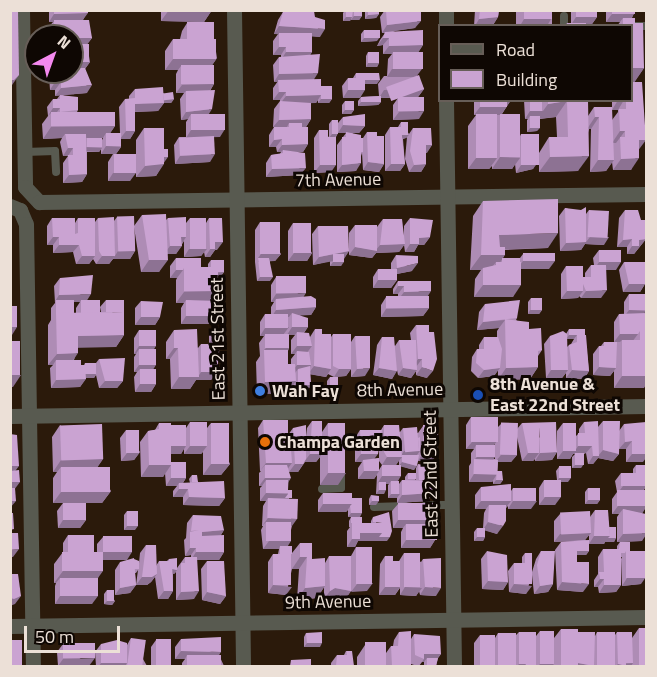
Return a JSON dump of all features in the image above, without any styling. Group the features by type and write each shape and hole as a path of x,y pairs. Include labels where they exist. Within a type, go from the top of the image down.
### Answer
{"street":[{"path":"22,10 24,152"},
{"name":"East 21st Street","path":"234,10 243,666"},
{"name":"East 22nd Street","path":"446,102 454,666"},
{"name":"7th Avenue","path":"24,152 25,187 32,198 47,204 646,194"},
{"path":"15,208 26,224 23,307 29,416 33,666"},
{"name":"8th Avenue","path":"10,416 239,412 339,416 450,409 646,406"},
{"name":"9th Avenue","path":"10,626 646,616"}],"lane":[{"path":"564,16 564,24"},
{"path":"24,152 55,151 56,172"},
{"path":"322,489 341,488 341,466"},
{"path":"374,507 451,505"}],"building":[{"path":"10,10 18,10 19,75 14,80 10,80"},
{"path":"54,10 88,10 88,13 54,14"},
{"path":"346,10 353,10 352,17 346,17"},
{"path":"354,10 362,10 362,16 354,16"},
{"path":"368,10 379,10 379,14 368,15"},
{"path":"386,10 421,10 421,21 387,25"},
{"path":"480,10 499,10 498,17 479,19"},
{"path":"524,10 552,10 552,19 524,19"},
{"path":"576,10 597,10 597,17 576,17"},
{"path":"612,10 635,10 635,14 612,14"},
{"path":"314,11 315,17 325,20 325,29 279,26 283,12"},
{"path":"623,18 635,18 635,23 643,23 644,68 633,68 633,24 623,24"},
{"path":"54,20 89,20 92,38 84,38 84,24 54,24"},
{"path":"187,22 214,22 214,39 187,39"},
{"path":"364,30 380,30 380,38 364,38"},
{"path":"423,30 423,45 389,46 389,38 383,38 385,32"},
{"path":"279,33 312,33 312,52 286,52 286,47 279,47"},
{"path":"173,39 216,39 216,59 173,59"},
{"path":"84,44 89,44 89,62 84,62"},
{"path":"368,52 379,52 379,63 368,63"},
{"path":"393,52 423,52 423,69 393,69"},
{"path":"320,54 318,73 279,74 279,57"},
{"path":"181,65 214,65 214,84 181,84"},
{"path":"85,68 92,85 61,88 61,84 84,84"},
{"path":"356,73 379,73 380,80 356,78"},
{"path":"419,75 424,89 391,101 386,87"},
{"path":"348,78 365,78 365,90 348,90"},
{"path":"321,79 321,95 286,96 286,92 279,92 278,80"},
{"path":"633,82 642,82 646,140 639,140 639,158 621,159 620,137 625,137 625,131 620,131 619,109 626,109 626,102 633,102"},
{"path":"321,86 332,86 332,99 321,99"},
{"path":"163,87 164,103 135,104 135,131 126,131 125,99 135,98 135,89"},
{"path":"215,90 212,109 186,112 186,91"},
{"path":"173,92 174,99 164,100 163,93"},
{"path":"60,95 78,97 78,110 60,112 60,108 53,108 53,99 60,99"},
{"path":"381,96 381,102 361,102 361,97"},
{"path":"398,97 424,97 424,111 398,111"},
{"path":"280,101 311,103 311,119 279,120"},
{"path":"345,101 354,101 354,110 345,110"},
{"path":"480,102 507,102 507,107 480,107"},
{"path":"530,102 542,102 542,111 530,111"},
{"path":"567,102 588,102 589,156 550,157 549,137 568,137"},
{"path":"594,107 612,107 614,160 598,160 599,117 595,117"},
{"path":"51,112 115,112 115,126 51,126"},
{"path":"191,114 225,114 225,130 191,130"},
{"path":"365,114 365,126 343,125 343,117"},
{"path":"476,114 497,114 497,158 476,158"},
{"path":"500,114 520,114 520,157 500,157"},
{"path":"530,116 540,116 540,128 530,128"},
{"path":"332,120 338,120 338,134 332,134"},
{"path":"401,122 408,122 408,135 401,135"},
{"path":"289,123 302,123 302,127 289,127"},
{"path":"274,127 308,127 308,144 282,145 282,139 274,140"},
{"path":"390,127 401,127 405,164 391,164"},
{"path":"144,128 164,128 164,149 168,149 168,157 164,157 164,164 145,166"},
{"path":"413,128 431,128 432,145 426,145 426,164 414,165 410,151"},
{"path":"319,130 328,130 328,137 336,137 336,165 320,165"},
{"path":"346,132 361,135 361,163 342,165 342,137 346,137"},
{"path":"367,132 377,132 377,136 384,136 384,164 368,162"},
{"path":"106,133 121,133 121,146 106,146"},
{"path":"65,134 86,134 87,174 69,175 68,155 73,155 73,148 68,148"},
{"path":"521,134 539,134 539,165 521,165"},
{"path":"214,136 215,154 180,156 179,138"},
{"path":"87,138 102,138 102,147 87,147"},
{"path":"361,138 363,138 363,152 361,152"},
{"path":"283,150 305,153 306,168 272,169 271,155 283,153"},
{"path":"114,154 136,154 136,173 114,173"},
{"path":"558,199 558,233 499,235 500,247 505,247 505,255 481,255 483,201"},
{"path":"586,207 586,242 566,243 565,208 581,210"},
{"path":"589,210 609,211 608,238 588,237"},
{"path":"625,210 638,210 641,220 646,220 646,239 639,240 639,246 632,246 632,239 623,240"},
{"path":"166,214 168,260 149,260 142,215"},
{"path":"134,216 135,251 118,252 117,217"},
{"path":"114,217 115,256 102,256 99,251 98,218"},
{"path":"186,217 186,237 181,237 182,246 170,246 168,218"},
{"path":"52,218 75,218 75,234 78,233 78,218 95,218 95,256 82,256 79,245 59,245 59,237 53,237"},
{"path":"190,218 206,218 206,249 190,249"},
{"path":"209,218 222,218 223,242 215,242 215,249 210,249"},
{"path":"410,218 433,220 430,237 419,238 419,244 410,244"},
{"path":"383,219 402,219 405,244 380,245"},
{"path":"260,222 280,222 280,254 260,254"},
{"path":"293,223 311,223 311,253 293,253"},
{"path":"355,225 377,225 377,251 355,247"},
{"path":"318,226 348,226 349,251 319,257"},
{"path":"599,250 621,250 621,262 599,262"},
{"path":"523,253 555,253 555,261 523,261"},
{"path":"333,254 344,254 344,262 333,262"},
{"path":"396,255 418,256 418,263 397,268"},
{"path":"176,258 201,258 201,268 176,270"},
{"path":"258,258 269,258 273,277 260,277"},
{"path":"502,258 520,258 520,262 502,262"},
{"path":"211,260 224,260 224,272 218,272 218,267 211,268"},
{"path":"496,262 521,262 521,285 483,285 483,268 496,265"},
{"path":"624,262 645,262 645,284 629,284"},
{"path":"591,265 606,265 607,290 586,291 583,284 583,291 567,291 566,266 583,266 583,277 591,277"},
{"path":"184,267 218,267 218,291 184,291"},
{"path":"378,269 397,269 397,280 378,280"},
{"path":"93,275 91,294 59,295 60,278"},
{"path":"276,276 306,276 306,293 276,293"},
{"path":"398,281 431,281 431,291 404,292 404,286 398,286"},
{"path":"629,294 645,294 645,310 629,310"},
{"path":"311,296 316,299 316,307 276,310 276,299"},
{"path":"386,296 429,296 429,308 386,308"},
{"path":"531,298 542,298 542,310 531,310"},
{"path":"56,300 74,300 74,313 56,313"},
{"path":"81,300 100,300 100,313 81,313"},
{"path":"106,300 124,300 124,312 106,312"},
{"path":"186,300 219,301 219,308 215,308 215,316 186,316"},
{"path":"520,300 517,318 483,322 485,304"},
{"path":"141,301 163,302 160,317 141,317"},
{"path":"10,306 17,306 17,327 10,327"},
{"path":"124,312 124,335 78,336 78,353 57,354 56,313"},
{"path":"292,313 308,318 308,327 292,327"},
{"path":"646,313 646,331 640,331 638,334 620,334 619,314"},
{"path":"265,314 288,314 288,328 265,328"},
{"path":"505,319 529,322 529,329 541,328 542,350 538,351 538,367 506,368"},
{"path":"416,325 429,325 429,332 434,332 437,359 433,371 422,367 422,359 418,359"},
{"path":"197,329 199,377 179,377 178,348 174,348 174,330"},
{"path":"315,329 322,329 322,334 331,334 331,369 314,366"},
{"path":"569,329 585,329 585,335 569,335"},
{"path":"139,330 156,330 156,346 139,346"},
{"path":"211,331 223,331 224,338 212,339"},
{"path":"563,331 567,334 568,370 551,370 550,336"},
{"path":"640,331 646,331 646,376 622,376 622,340 640,340"},
{"path":"297,332 309,333 312,346 297,346"},
{"path":"265,334 289,334 289,348 265,348"},
{"path":"333,334 351,334 351,369 339,369 333,366"},
{"path":"577,335 586,335 589,371 572,370 569,345 577,342"},
{"path":"355,336 370,336 370,368 357,369"},
{"path":"382,337 394,337 397,371 379,368"},
{"path":"484,337 498,337 502,349 500,368 484,370 476,363 477,349 484,349"},
{"path":"399,340 416,340 417,370 403,368"},
{"path":"10,341 20,341 20,375 10,375"},
{"path":"604,342 617,342 616,368 599,367 599,346 604,346"},
{"path":"201,344 220,344 217,372 201,372"},
{"path":"139,349 156,349 156,365 139,365"},
{"path":"264,350 288,350 288,364 295,364 296,381 265,382"},
{"path":"297,351 309,352 311,365 297,365"},
{"path":"125,358 123,381 105,381 99,359"},
{"path":"56,360 81,360 81,365 85,365 86,379 56,380"},
{"path":"85,363 96,363 96,374 85,374"},
{"path":"310,366 311,385 298,385 298,369"},
{"path":"140,369 156,369 156,384 140,384"},
{"path":"330,377 338,377 338,388 330,388"},
{"path":"471,417 498,417 498,442 471,442"},
{"path":"263,420 288,420 288,448 278,450 291,449 292,463 266,463"},
{"path":"312,421 322,421 322,454 310,454"},
{"path":"598,421 599,456 593,456 592,446 578,446 578,433 585,433 584,422"},
{"path":"603,421 620,421 619,454 603,450"},
{"path":"190,422 207,422 207,446 190,446"},
{"path":"501,422 518,423 517,455 500,454"},
{"path":"556,422 557,452 540,453 540,427 539,453 528,453 522,423"},
{"path":"646,422 646,454 632,454 632,441 625,442 624,424"},
{"path":"159,423 171,423 171,465 149,465 148,431 159,429"},
{"path":"211,423 229,423 229,464 211,464"},
{"path":"328,423 345,423 345,473 328,473"},
{"path":"563,423 576,423 576,451 563,451"},
{"path":"102,424 103,459 61,460 60,425"},
{"path":"171,425 186,425 186,446 171,446"},
{"path":"306,425 306,459 303,464 295,464 293,428"},
{"path":"384,425 399,425 402,457 387,457 384,452"},
{"path":"423,425 438,425 438,453 423,453"},
{"path":"417,427 419,451 405,452 403,428"},
{"path":"126,430 139,430 139,453 126,453"},
{"path":"360,430 382,430 378,454 361,454"},
{"path":"10,434 17,435 19,466 10,466"},
{"path":"476,445 495,445 495,457 476,457"},
{"path":"575,453 584,453 584,465 575,465"},
{"path":"402,455 419,455 417,466 402,462"},
{"path":"379,458 379,471 364,471 363,460"},
{"path":"474,459 498,460 497,475 473,474"},
{"path":"171,462 186,462 186,478 171,478"},
{"path":"418,464 429,466 430,480 419,480"},
{"path":"265,465 287,465 291,478 265,478"},
{"path":"382,465 401,465 401,476 382,476"},
{"path":"636,465 646,465 646,473 636,473"},
{"path":"559,466 571,466 571,478 559,478"},
{"path":"61,467 110,467 110,492 61,492"},
{"path":"19,470 20,482 10,482 10,471"},
{"path":"497,471 502,471 503,480 496,480"},
{"path":"408,473 416,473 416,479 408,479"},
{"path":"621,473 646,473 646,486 621,486"},
{"path":"192,475 197,475 198,482 192,482"},
{"path":"266,480 288,480 288,493 266,493"},
{"path":"402,480 433,481 433,493 402,495"},
{"path":"544,480 561,480 561,497 544,497"},
{"path":"224,481 225,498 189,497 188,489 179,489 179,483"},
{"path":"391,481 399,481 399,494 391,494"},
{"path":"379,482 386,482 386,490 379,490"},
{"path":"511,484 511,501 481,501 481,487"},
{"path":"10,488 15,488 16,501 10,501"},
{"path":"513,488 536,488 536,501 513,501"},
{"path":"588,488 600,488 600,500 588,500"},
{"path":"288,490 292,490 292,498 285,498"},
{"path":"617,490 646,490 646,506 617,506"},
{"path":"323,493 352,493 352,504 323,504"},
{"path":"371,495 379,496 379,501 372,501"},
{"path":"268,498 298,499 297,519 267,518"},
{"path":"352,498 362,498 362,513 351,513"},
{"path":"63,503 86,503 86,520 63,520"},
{"path":"398,503 434,503 434,520 398,520"},
{"path":"489,505 506,505 506,521 503,526 488,522"},
{"path":"623,509 646,514 646,533 623,534"},
{"path":"595,510 608,510 610,536 594,536"},
{"path":"127,511 138,511 138,526 127,526"},
{"path":"590,511 591,533 561,535 560,513"},
{"path":"389,512 392,531 390,537 379,537 382,533 382,523 373,522 373,517"},
{"path":"10,513 13,513 14,529 10,530"},
{"path":"193,515 221,516 224,530 202,532 202,536 224,535 224,552 196,552 196,548 190,548 190,532 199,530 191,531"},
{"path":"351,517 362,517 362,523 351,523"},
{"path":"266,522 291,522 291,541 266,541"},
{"path":"352,523 382,523 382,533 360,533 360,539 352,539"},
{"path":"406,524 437,524 437,540 406,540"},
{"path":"609,527 616,527 616,538 608,538 610,536"},
{"path":"477,528 485,528 485,537 477,537"},
{"path":"10,533 18,533 19,549 10,550"},
{"path":"68,535 94,535 94,552 68,552"},
{"path":"103,536 132,536 132,552 103,552"},
{"path":"589,540 589,551 577,551 577,541 574,541"},
{"path":"577,541 577,562 589,562 589,584 562,582 561,542"},
{"path":"620,542 630,542 630,551 621,553"},
{"path":"300,543 312,543 312,559 325,558 325,586 305,588 307,557 300,557"},
{"path":"146,545 156,545 157,574 152,577 142,577"},
{"path":"280,546 292,546 292,554 280,554"},
{"path":"356,547 372,547 372,584 356,584"},
{"path":"603,549 621,549 621,585 604,585 604,579 600,579 599,572 604,572"},
{"path":"487,551 507,555 508,582 488,581"},
{"path":"541,551 555,551 553,584 540,586 537,565"},
{"path":"626,551 646,551 646,578 626,578"},
{"path":"62,552 103,552 103,571 62,571"},
{"path":"404,553 420,553 420,587 404,587"},
{"path":"525,553 532,553 532,563 525,563"},
{"path":"273,554 291,554 291,585 273,585"},
{"path":"329,556 351,556 351,591 335,588 330,591"},
{"path":"385,556 393,556 393,561 400,561 400,587 385,587"},
{"path":"185,557 197,557 199,591 181,592 181,563 185,563"},
{"path":"134,558 136,585 120,588 120,562"},
{"path":"177,558 177,570 172,569 172,561 169,559"},
{"path":"441,558 441,588 425,587 423,559"},
{"path":"134,559 139,561 139,569 134,569"},
{"path":"159,561 172,561 173,591 164,591"},
{"path":"207,561 224,561 226,596 207,592"},
{"path":"514,563 532,563 532,584 514,584"},
{"path":"10,574 18,574 21,596 14,599 10,598"},
{"path":"60,578 98,578 98,596 60,596"},
{"path":"107,590 114,590 114,601 107,601"},
{"path":"639,628 646,628 646,666 639,666"},
{"path":"561,629 578,629 578,666 561,666"},
{"path":"411,631 411,666 392,666 391,646 398,646 399,632"},
{"path":"540,631 554,631 554,664 540,664"},
{"path":"322,632 322,643 307,643 306,633"},
{"path":"519,632 536,632 536,666 519,664"},
{"path":"578,632 595,632 594,666 578,663"},
{"path":"597,632 615,632 615,666 597,666"},
{"path":"617,632 632,632 633,663 626,663 626,666 618,664"},
{"path":"498,633 516,633 516,666 498,666"},
{"path":"414,634 440,636 441,654 424,654 424,659 415,655"},
{"path":"480,635 495,635 495,666 480,666"},
{"path":"221,637 221,652 181,651 181,639"},
{"path":"131,638 146,640 142,666 127,666"},
{"path":"156,639 171,639 171,666 156,666"},
{"path":"10,640 22,640 22,666 10,666"},
{"path":"117,640 127,643 127,663 101,663 101,644"},
{"path":"365,642 386,642 386,666 365,666"},
{"path":"63,643 95,643 95,658 63,658"},
{"path":"346,651 352,651 354,666 336,666 337,655 347,655"},
{"path":"187,655 221,655 221,666 187,666"},
{"path":"427,658 438,658 436,666 427,666"},
{"path":"311,659 311,666 290,666 291,660"}],"place":[{"name":"Wah Fay","path":"260,391"},
{"name":"8th Avenue & East 22nd Street","path":"478,395"},
{"name":"Champa Garden","path":"265,442"}]}
